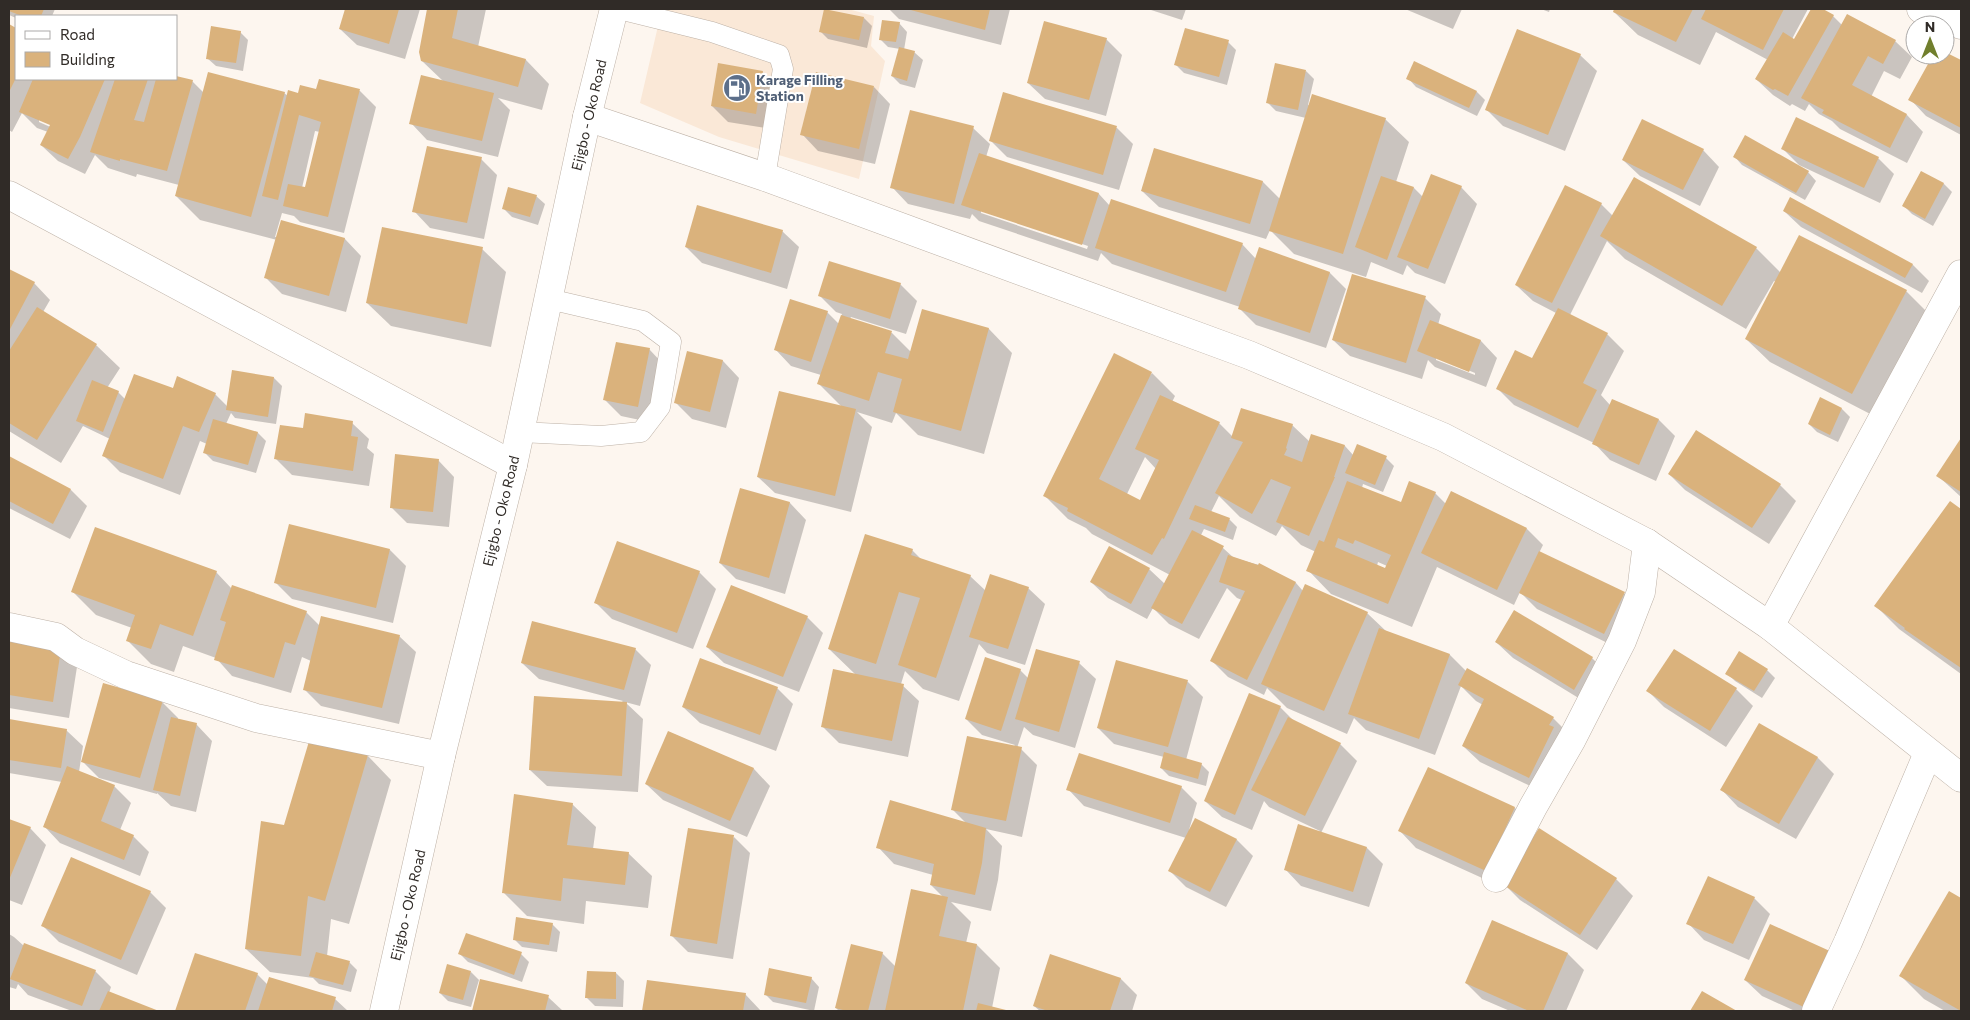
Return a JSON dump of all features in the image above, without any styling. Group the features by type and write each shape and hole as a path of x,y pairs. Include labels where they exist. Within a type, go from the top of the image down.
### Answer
{"street":[{"name":"Ejigbo - Oko Road","path":"384,1011 441,756 513,465 587,117 614,9"},
{"path":"1922,9 1961,26"},
{"path":"587,117 765,177 1258,359 1443,437 1647,543 1770,626 1961,778"},
{"path":"9,195 513,465"},
{"path":"1770,626 1961,274"},
{"path":"1496,878 1533,807 1572,739 1622,641 1641,592 1647,543"},
{"path":"9,627 56,636 75,651 126,675 256,718 441,756"},
{"path":"1816,1011 1848,942 1928,753"}],"lane":[{"path":"619,9 712,32 779,54 783,69 765,177"},
{"path":"520,432 601,436 641,432 660,407 671,342 643,321 548,298"}],"shaded area":[{"path":"662,9 848,9 874,16 871,46 885,61 859,179 719,137 640,103"}],"building":[{"path":"9,9 44,9 41,15 19,15 9,11"},
{"path":"345,9 399,9 389,44 339,29"},
{"path":"427,9 458,9 452,38 526,59 518,87 421,61 419,52"},
{"path":"824,9 864,17 859,40 819,32"},
{"path":"907,9 990,9 985,30"},
{"path":"1614,9 1693,9 1676,42 1613,12"},
{"path":"1706,9 1784,9 1763,50 1701,19"},
{"path":"1811,9 1823,9 1834,15 1788,96 1775,89 1773,90 1755,79 1783,32 1794,39"},
{"path":"1847,14 1896,40 1883,64 1868,56 1852,85 1907,114 1890,148 1822,113 1824,110 1801,98"},
{"path":"882,20 900,22 896,42 879,40"},
{"path":"1044,21 1107,38 1089,100 1027,83"},
{"path":"9,24 15,27 15,80 9,92"},
{"path":"211,26 241,31 236,63 206,59"},
{"path":"1185,28 1229,40 1219,77 1174,65"},
{"path":"1517,29 1581,54 1548,135 1485,110"},
{"path":"899,47 915,51 907,81 891,76"},
{"path":"1955,57 1961,60 1961,128 1908,100 1927,65 1955,65"},
{"path":"1414,61 1477,91 1469,108 1406,79"},
{"name":"Karage Filling Station","path":"718,63 763,71 756,114 711,106"},
{"path":"1275,63 1306,70 1298,110 1266,103"},
{"path":"208,72 285,92 251,217 175,196"},
{"path":"816,72 874,86 859,149 800,135"},
{"path":"421,75 494,93 482,141 409,124"},
{"path":"178,76 193,80 167,171 120,159 120,161 90,152 115,80 148,80 134,120 144,122 156,80 178,80"},
{"path":"319,79 360,89 328,217 283,206 288,184 305,187 321,122 309,118 299,115 278,200 262,196 288,90 298,93 300,85 316,89"},
{"path":"33,80 105,80 80,137 68,159 40,145 50,125 19,112"},
{"path":"1003,92 1117,126 1103,175 989,141"},
{"path":"1312,94 1386,118 1343,254 1269,231"},
{"path":"910,110 974,126 954,204 890,188"},
{"path":"1796,117 1879,157 1864,188 1781,149"},
{"path":"1642,119 1704,149 1683,190 1622,160"},
{"path":"1745,135 1809,171 1796,193 1733,157"},
{"path":"427,146 482,157 467,223 412,212"},
{"path":"1154,148 1263,181 1250,224 1141,191"},
{"path":"979,153 1099,193 1082,245 961,205"},
{"path":"1921,171 1944,183 1925,219 1902,206"},
{"path":"1431,174 1462,186 1428,269 1397,257"},
{"path":"1381,176 1414,187 1387,260 1355,247"},
{"path":"1634,177 1757,247 1722,306 1600,236"},
{"path":"1565,185 1602,203 1552,303 1515,285"},
{"path":"508,187 537,195 530,217 502,209"},
{"path":"1790,197 1913,264 1905,278 1783,211"},
{"path":"1111,199 1243,243 1226,292 1095,248"},
{"path":"697,205 783,230 771,273 685,247"},
{"path":"281,220 345,238 329,296 264,278"},
{"path":"382,227 483,247 467,324 366,303"},
{"path":"1799,235 1907,290 1852,394 1745,339"},
{"path":"1259,247 1330,272 1310,333 1238,309"},
{"path":"829,261 901,283 890,319 818,296"},
{"path":"9,269 35,282 9,331"},
{"path":"1352,274 1426,296 1406,363 1332,340"},
{"path":"790,299 828,311 811,362 774,350"},
{"path":"37,307 97,344 37,440 9,423 9,351"},
{"path":"1558,308 1608,333 1583,383 1597,390 1578,428 1496,389 1515,350 1532,358"},
{"path":"922,309 989,328 961,431 893,412 902,379 878,372 869,401 817,384 841,315 892,331 885,353 908,359"},
{"path":"1430,320 1481,340 1469,372 1417,351"},
{"path":"616,342 650,348 638,407 603,400"},
{"path":"687,351 723,360 710,412 674,403"},
{"path":"1114,353 1152,372 1099,479 1140,500 1159,460 1135,449 1160,395 1220,422 1164,539 1162,538 1152,555 1067,511 1068,508 1043,496"},
{"path":"232,370 274,377 268,417 226,410"},
{"path":"134,374 173,388 177,376 216,393 199,432 183,426 163,479 102,456"},
{"path":"92,380 119,391 103,432 76,421"},
{"path":"779,391 856,409 835,496 757,477"},
{"path":"1820,397 1842,408 1830,435 1808,424"},
{"path":"1612,399 1659,419 1639,465 1592,444"},
{"path":"1241,408 1293,424 1284,455 1302,462 1311,434 1345,445 1335,477 1309,536 1276,522 1291,487 1271,479 1252,514 1215,493 1243,442 1231,438"},
{"path":"305,413 353,421 351,436 358,437 353,471 274,459 280,425 303,428"},
{"path":"213,419 258,432 248,465 203,453"},
{"path":"1696,430 1781,484 1752,528 1668,474"},
{"path":"1961,438 1961,492 1936,476"},
{"path":"1357,444 1387,456 1375,485 1345,473"},
{"path":"395,454 439,459 433,512 390,508"},
{"path":"9,456 71,489 53,524 9,501"},
{"path":"1347,481 1401,502 1409,481 1436,492 1388,604 1306,571 1319,540 1324,542","holes":["1338,538 1353,544 1355,540 1391,555 1385,568 1335,547"]},
{"path":"740,488 790,502 769,578 719,563"},
{"path":"1451,491 1527,528 1497,590 1421,553"},
{"path":"1950,501 1961,509 1961,668 1874,606"},
{"path":"1195,505 1230,518 1225,532 1189,519"},
{"path":"289,524 390,549 376,608 274,583"},
{"path":"95,527 217,571 193,636 160,624 151,649 126,641 135,615 71,592"},
{"path":"1192,530 1224,546 1182,624 1151,608"},
{"path":"865,534 913,549 911,555 971,575 936,678 898,665 920,598 899,592 876,664 828,649"},
{"path":"617,541 700,571 677,633 594,603"},
{"path":"1109,546 1150,568 1131,604 1090,582"},
{"path":"1539,551 1625,592 1604,634 1519,593"},
{"path":"1228,555 1258,565 1259,563 1296,582 1247,680 1210,661 1245,591 1219,582"},
{"path":"990,574 1029,587 1008,649 969,637"},
{"path":"1305,584 1368,612 1324,711 1261,684"},
{"path":"232,585 307,611 295,645 285,642 274,678 214,660 226,622 220,620"},
{"path":"731,585 808,616 783,677 706,647"},
{"path":"1514,610 1593,657 1574,690 1495,642"},
{"path":"321,616 400,635 382,708 303,690"},
{"path":"532,621 636,648 624,690 521,663"},
{"path":"1379,628 1450,654 1419,739 1348,714"},
{"path":"9,640 61,649 53,702 9,695"},
{"path":"1036,649 1080,661 1059,732 1015,719"},
{"path":"1674,649 1737,688 1710,731 1646,691"},
{"path":"1739,651 1768,669 1754,691 1725,674"},
{"path":"985,657 1021,669 1001,731 965,719"},
{"path":"700,658 778,687 760,735 682,707"},
{"path":"1116,660 1188,680 1168,747 1097,728"},
{"path":"1467,668 1554,717 1549,725 1554,727 1529,778 1462,746 1484,699 1458,685"},
{"path":"833,669 904,684 892,741 821,727"},
{"path":"103,683 163,700 140,778 81,762"},
{"path":"1249,693 1281,706 1235,815 1204,801"},
{"path":"534,696 627,702 622,776 529,770"},
{"path":"171,717 197,723 180,796 153,790"},
{"path":"1288,717 1341,743 1305,816 1251,790"},
{"path":"9,719 67,729 61,768 9,760"},
{"path":"1759,723 1818,757 1779,824 1720,790"},
{"path":"668,731 754,768 730,821 645,784"},
{"path":"967,736 1022,747 1006,821 951,810"},
{"path":"310,738 368,755 325,901 308,896 301,956 245,949 261,821 284,825"},
{"path":"1164,752 1202,763 1198,779 1160,768"},
{"path":"1079,753 1182,786 1170,823 1066,790"},
{"path":"67,766 115,785 101,821 134,835 124,860 43,827"},
{"path":"1428,767 1515,807 1486,871 1398,831"},
{"path":"514,794 573,803 567,845 629,852 625,885 563,878 561,901 502,893"},
{"path":"890,800 986,828 982,863 975,895 930,885 934,864 876,848"},
{"path":"1195,818 1237,839 1210,892 1168,871"},
{"path":"9,819 31,827 9,880"},
{"path":"1298,824 1367,847 1353,892 1284,870"},
{"path":"688,828 734,835 717,944 670,936"},
{"path":"1539,828 1617,878 1580,935 1502,884"},
{"path":"71,857 151,891 121,960 41,926"},
{"path":"1708,876 1755,897 1733,944 1686,924"},
{"path":"911,889 948,897 939,936 977,944 963,1011 885,1011"},
{"path":"1949,891 1961,898 1961,1011 1899,976"},
{"path":"516,917 553,923 549,945 513,940"},
{"path":"1492,920 1568,953 1543,1011 1529,1011 1465,983"},
{"path":"1770,924 1832,952 1806,1008 1744,980"},
{"path":"466,933 522,952 514,975 458,954"},
{"path":"24,943 96,970 82,1006 10,979"},
{"path":"851,944 883,952 868,1011 847,1011 835,1008"},
{"path":"316,952 350,961 343,985 309,976"},
{"path":"195,953 258,973 245,1011 175,1011"},
{"path":"1050,954 1121,978 1110,1011 1048,1011 1033,1006"},
{"path":"447,964 471,971 463,1000 439,993"},
{"path":"769,968 812,977 806,1003 764,995"},
{"path":"587,971 616,972 616,999 585,998"},
{"path":"269,977 336,997 332,1011 258,1011"},
{"path":"480,979 549,995 545,1011 472,1011"},
{"path":"647,980 746,993 743,1011 642,1011"},
{"path":"108,991 159,1011 99,1011"},
{"path":"1702,991 1737,1011 1690,1011"},
{"path":"978,1003 1010,1011 976,1011"}],"place":[{"name":"Karage Filling Station","path":"737,88"}]}
